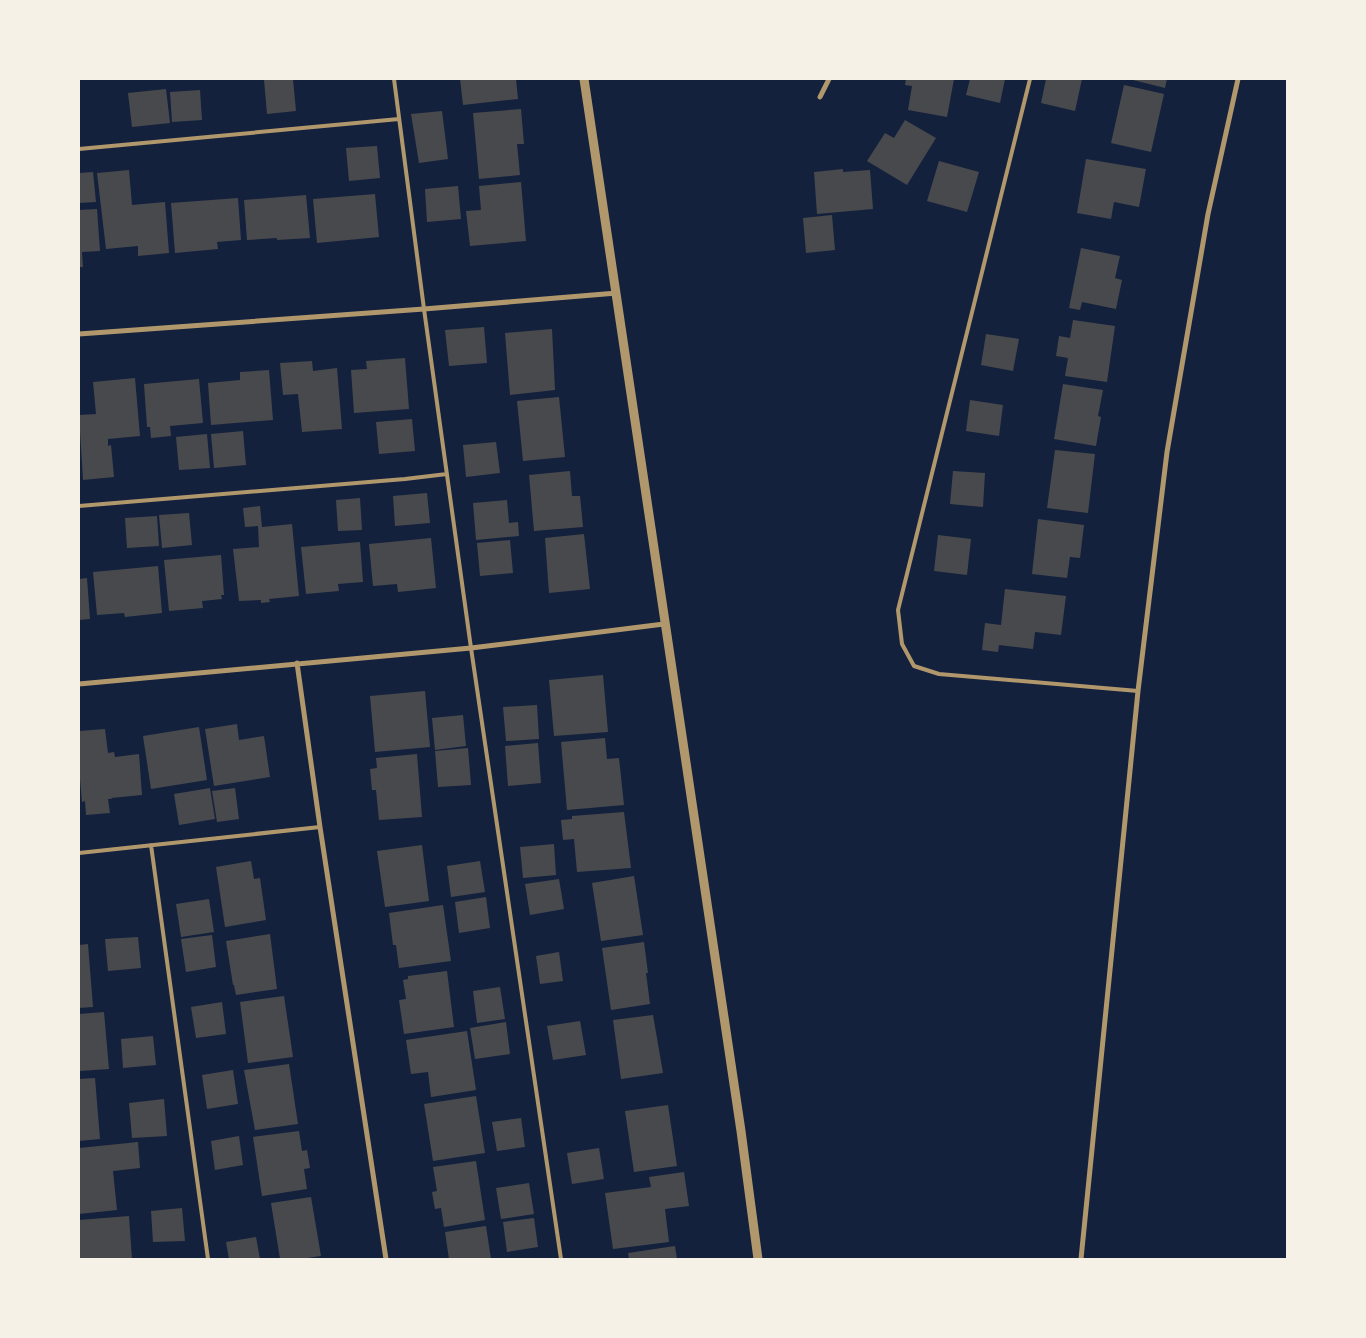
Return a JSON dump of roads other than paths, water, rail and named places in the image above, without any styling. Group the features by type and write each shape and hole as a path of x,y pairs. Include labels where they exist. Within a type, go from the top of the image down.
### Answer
{"street":[{"path":"584,79 758,1259"},
{"path":"820,97 829,79"},
{"path":"1081,1259 1138,691 1167,452 1208,214 1238,79"},
{"path":"79,334 617,293"},
{"path":"79,684 472,648 664,624"},
{"path":"297,663 320,828 386,1259"}],"lane":[{"path":"394,79 447,474 561,1259"},
{"path":"1030,79 898,610 902,644 914,666 939,674 1138,691"},
{"path":"79,149 399,119"},
{"path":"79,506 447,474"},
{"path":"79,853 320,828"},
{"path":"151,845 208,1259"}]}
